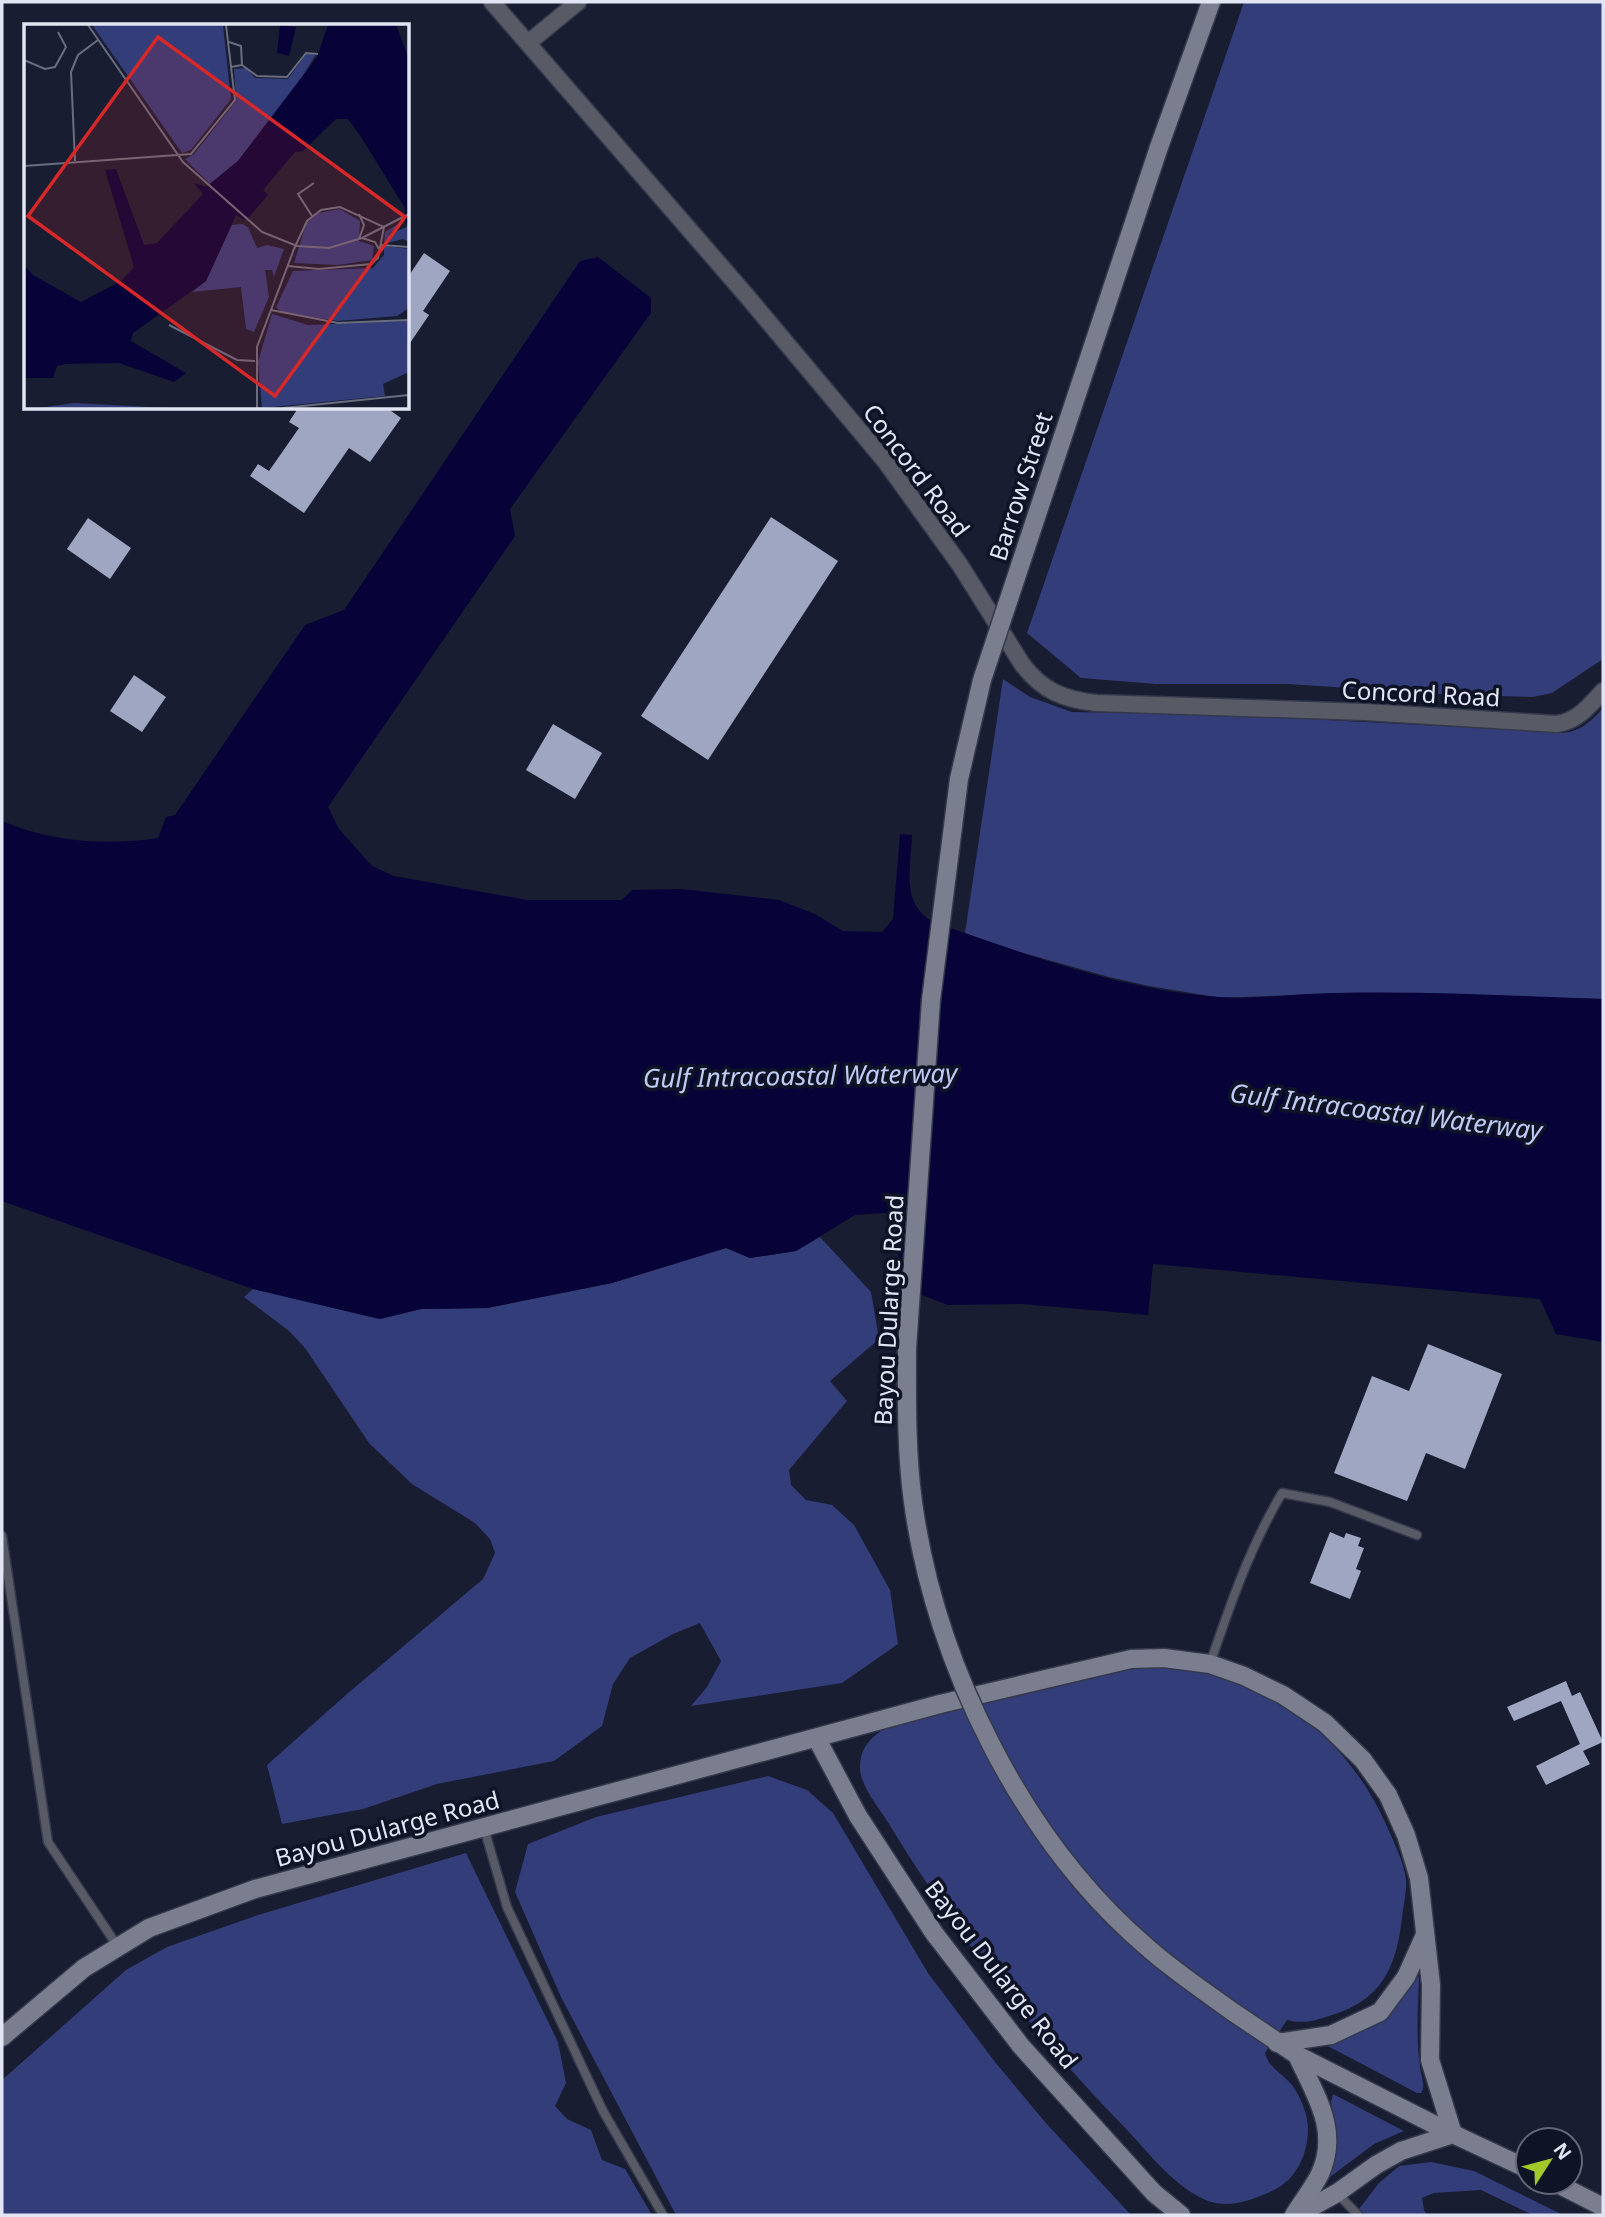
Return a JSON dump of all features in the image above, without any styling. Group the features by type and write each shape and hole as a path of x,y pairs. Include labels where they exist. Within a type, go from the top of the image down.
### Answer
{"main road":[{"name":"Barrow Street","path":"931,1000 959,779 982,680 1159,147 1211,2"},
{"name":"Bayou Dularge Road","path":"931,1000 907,1349 906,1440 913,1504 931,1593 973,1708 996,1754 1034,1817 1065,1860 1098,1899 1147,1948 1233,2012 1297,2055 1514,2163"},
{"name":"Bayou Dularge Road","path":"2,2036 84,1968 149,1928 256,1889 940,1704 1131,1659 1164,1658 1210,1664 1244,1676 1283,1695 1325,1723 1363,1760 1388,1795 1406,1835 1419,1878 1424,1937 1406,1978 1380,2012 1331,2035 1278,2043"},
{"name":"Bayou Dularge Road","path":"817,1739 858,1816 934,1933 1021,2046 1154,2193 1181,2215"},
{"path":"1295,2215 1337,2193 1401,2151 1452,2134 1430,2060 1431,1985 1424,1937"},
{"path":"1295,2215 1320,2174 1328,2147 1327,2121 1297,2055"},
{"path":"1581,2196 1603,2207"}],"street":[{"name":"Concord Road","path":"492,2 886,461 960,565 1022,664 1045,688 1074,701 1097,704 1365,712 1557,724 1574,719 1603,691"},
{"path":"528,43 578,2"}],"lane":[{"path":"1210,1664 1261,1527 1282,1493 1330,1502 1417,1535"},
{"path":"2,1536 48,1842 118,1947"},
{"path":"484,1828 507,1907 603,2111 663,2215"},
{"path":"1337,2193 1358,2215"}],"shaded area":[{"path":"1244,2 1603,2 1603,659 1552,693 1533,697 1455,695 1288,684 1156,684 1081,678 1027,633"},
{"path":"1003,679 1030,697 1072,712 1233,715 1566,733 1581,728 1603,708 1603,999 1338,993 1222,998 1109,977 1016,951 965,933"},
{"path":"820,1237 871,1292 879,1339 830,1381 847,1401 789,1470 791,1485 806,1500 832,1505 854,1525 890,1590 898,1644 842,1683 691,1706 707,1687 721,1661 700,1623 673,1634 630,1658 613,1684 602,1726 554,1761 437,1784 363,1809 282,1824 267,1765 483,1579 495,1553 490,1539 475,1523 412,1484 369,1443 305,1348 289,1331 244,1297 253,1289 380,1319 421,1309 487,1308 612,1283 726,1248 750,1258 796,1251"},
{"path":"1179,1667 1218,1675 1248,1686 1304,1719 1350,1764 1368,1791 1394,1842 1405,1873 1406,1889 1399,1936 1390,1967 1383,1980 1362,2002 1347,2010 1314,2021 1287,2020 1265,2053 1269,2062 1292,2085 1301,2100 1307,2117 1306,2147 1300,2164 1289,2179 1274,2190 1242,2202 1216,2203 1185,2188 1095,2097 1031,2023 971,1946 915,1866 861,1776 861,1760 867,1744 886,1728 901,1720 1075,1676 1138,1668"},
{"path":"768,1776 807,1790 833,1813 928,1973 995,2062 1045,2122 1131,2215 676,2215 561,1997 515,1892 528,1844 596,1817"},
{"path":"466,1853 558,2042 566,2083 555,2106 567,2119 591,2130 602,2160 625,2169 652,2215 2,2215 2,2080 126,1970 167,1947 258,1915"},
{"path":"1416,1974 1419,1978 1418,2034 1423,2084 1421,2093 1324,2044 1342,2036"},
{"path":"1333,2094 1404,2131 1374,2144 1330,2177 1327,2176 1336,2130 1331,2102"},
{"path":"1431,2162 1474,2171 1514,2191 1514,2196 1525,2196 1563,2215 1533,2215 1481,2190 1434,2193 1422,2198 1427,2215 1365,2215 1359,2209 1379,2183 1399,2166"}],"water":[{"name":"Gulf Intracoastal Waterway","path":"598,257 651,298 651,313 510,509 515,536 328,807 339,829 372,866 394,876 527,900 622,900 632,890 681,889 779,900 815,914 843,931 882,932 893,919 900,834 912,835 912,895 923,914 933,922 1110,979 1183,993 1235,998 1323,993 1404,993 1603,999 1603,1342 1556,1334 1540,1299 1153,1264 1148,1315 1022,1304 948,1305 898,1286 899,1212 855,1215 796,1251 750,1258 726,1248 612,1283 487,1308 421,1309 380,1319 253,1289 2,1201 2,821 59,838 118,842 158,838 166,817 175,815 305,625 344,610 580,261"}],"building":[{"path":"424,253 450,271 423,311 429,315 410,343 410,274"},
{"path":"297,410 390,410 401,418 370,462 349,448 304,513 250,476 258,464 269,471 299,428 289,422"},
{"path":"771,517 838,561 708,760 641,716"},
{"path":"88,518 131,548 110,579 67,549"},
{"path":"134,675 166,697 142,732 110,711"},
{"path":"553,724 602,753 575,799 526,770"},
{"path":"1428,1344 1502,1374 1465,1469 1426,1453 1407,1501 1334,1473 1372,1376 1409,1391"},
{"path":"1330,1532 1344,1538 1346,1533 1361,1538 1358,1546 1364,1548 1356,1569 1361,1571 1350,1599 1310,1583"},
{"path":"1566,1681 1572,1696 1580,1692 1603,1742 1583,1751 1590,1764 1546,1785 1536,1766 1580,1744 1561,1701 1514,1721 1507,1707"}]}
